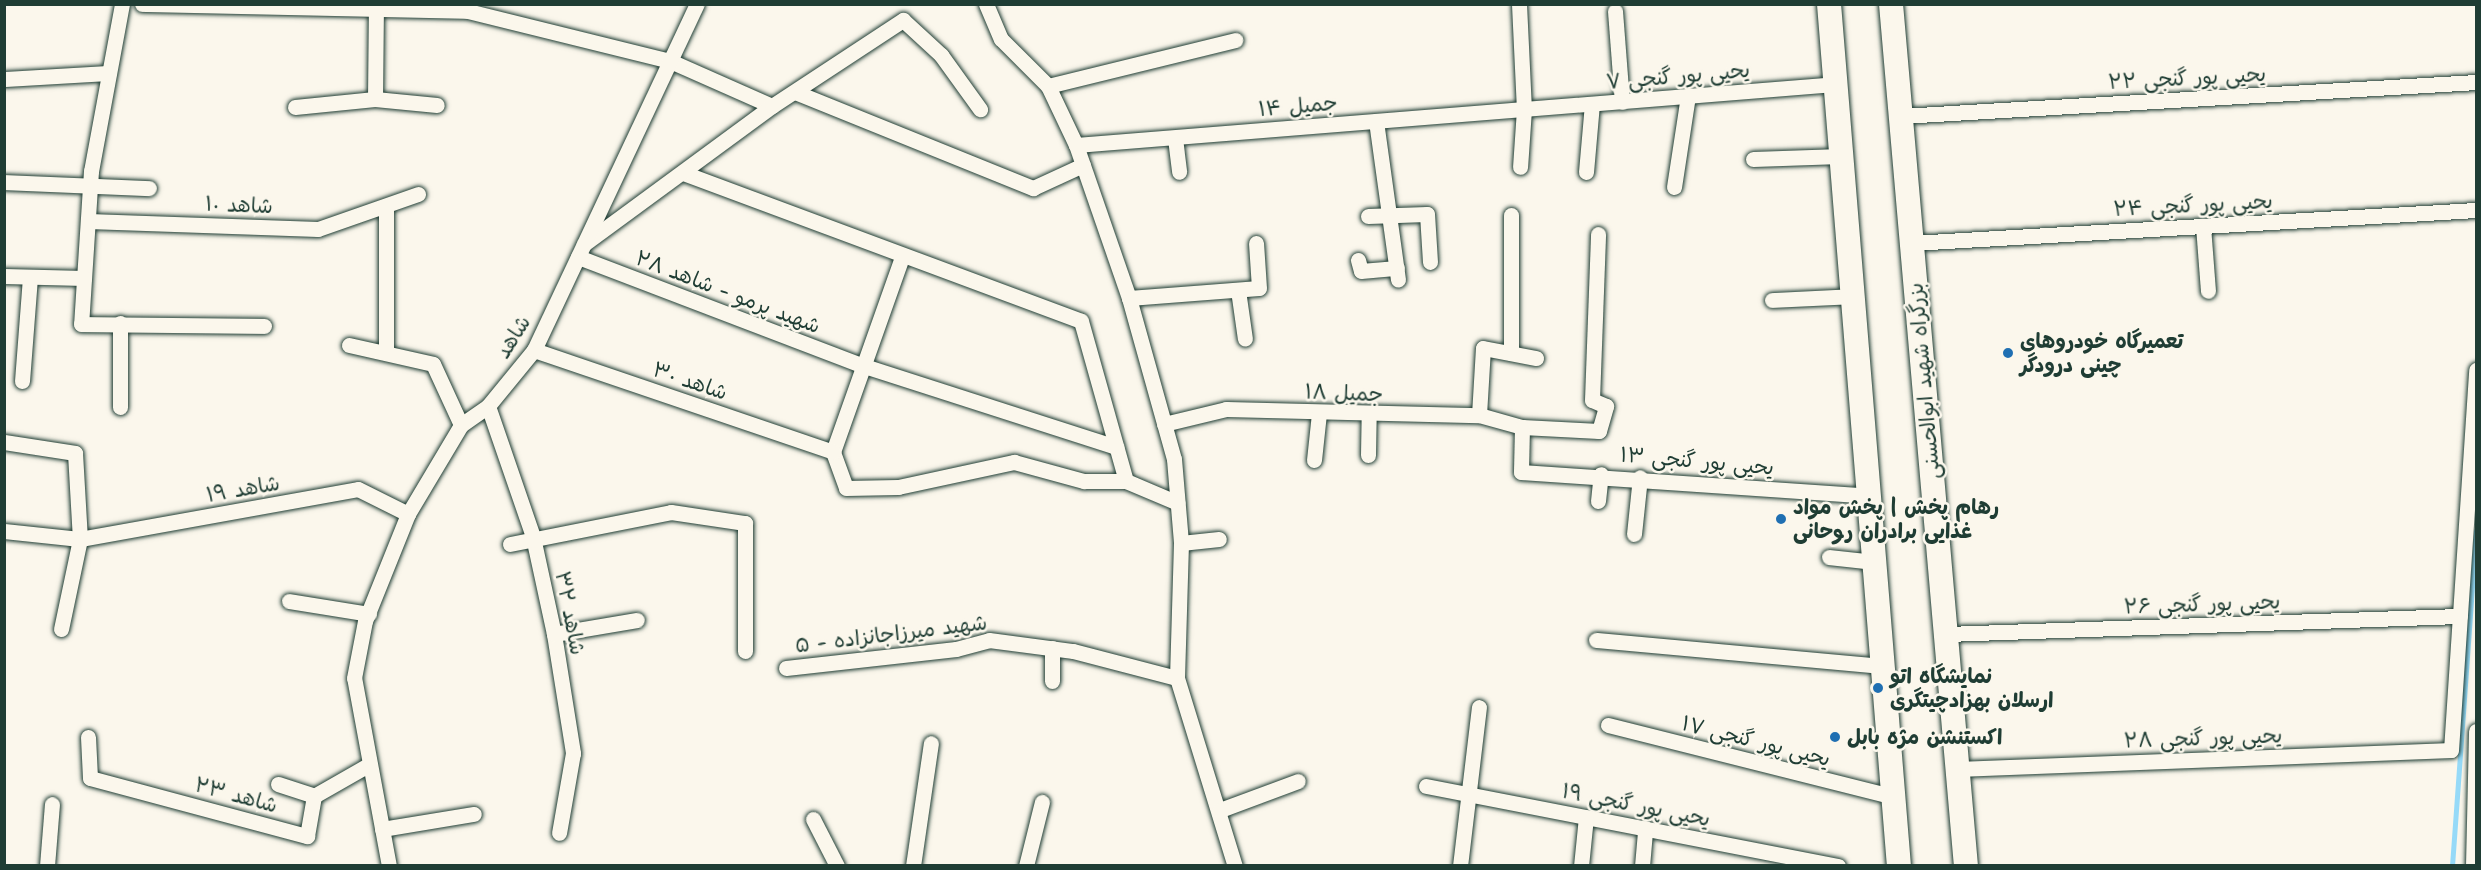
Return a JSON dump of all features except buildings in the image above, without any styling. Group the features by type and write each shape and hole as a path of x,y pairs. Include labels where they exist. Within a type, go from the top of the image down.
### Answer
{"main road":[{"path":"1829,4 1899,866"},
{"name":"بزرگراه شهید ابوالحسنی","path":"1891,4 1966,866"}],"street":[{"path":"122,4 91,179 81,324 264,326"},
{"path":"142,4 376,6 468,11 670,61 772,106"},
{"name":"شاهد","path":"370,764 354,678 369,614 408,514 461,425 488,406 534,350 697,4"},
{"path":"986,4 1001,39 1048,86 1076,145 1129,298 1164,424 1178,503 1181,543 1177,678 1220,810 1235,866"},
{"path":"1519,4 1524,109 1520,167"},
{"path":"375,99 376,6"},
{"path":"1615,11 1622,102"},
{"path":"581,251 686,174 772,106 903,20 941,55 980,109"},
{"path":"1048,86 1235,40"},
{"path":"4,79 110,72"},
{"name":"یحیی پور گنجی ۲۲","path":"1901,116 2476,82"},
{"name":"یحیی پور گنجی ۷","path":"1524,109 1835,84"},
{"path":"795,92 1033,188 1083,165"},
{"path":"1674,187 1688,96"},
{"path":"295,107 375,99 437,105"},
{"path":"1586,172 1592,104"},
{"name":"جمیل ۱۴","path":"1076,145 1524,109"},
{"path":"1358,260 1361,271 1398,274 1376,121"},
{"path":"1175,138 1179,172"},
{"path":"1753,159 1841,156"},
{"path":"686,174 902,257 1081,321 1126,481"},
{"path":"4,182 91,179 148,188"},
{"name":"شاهد ۱۰","path":"88,221 318,229 386,208 418,194"},
{"path":"386,208 386,350"},
{"name":"یحیی پور گنجی ۲۴","path":"1912,243 2476,210"},
{"path":"1368,216 1389,213 1427,214 1430,262"},
{"path":"1511,215 1511,353"},
{"path":"2203,226 2208,291"},
{"name":"جمیل ۱۸","path":"1164,424 1226,409 1369,416 1479,415 1522,427 1599,431 1606,406 1592,400 1598,234"},
{"path":"1129,298 1259,288 1256,243"},
{"name":"شهید پرمو - شاهد ۲۸","path":"581,251 864,366 1116,447"},
{"path":"902,257 833,452 846,488 898,487 1014,462 1084,481 1126,481 1178,503"},
{"path":"4,276 84,278"},
{"path":"22,381 30,277"},
{"path":"1238,290 1245,339"},
{"path":"1772,300 1853,296"},
{"path":"120,324 120,407"},
{"path":"349,345 386,350 433,364 461,425"},
{"path":"1479,415 1483,348 1536,358"},
{"name":"شاهد ۳۰","path":"534,350 833,452"},
{"path":"2460,616 2476,370"},
{"name":"شاهد ۳۲","path":"488,406 533,537 554,634 573,753 559,833"},
{"path":"1314,460 1319,413"},
{"path":"1368,455 1369,416"},
{"name":"یحیی پور گنجی ۱۳","path":"1522,427 1521,472 1601,474 1869,496"},
{"path":"4,442 75,453 80,539 61,629"},
{"path":"1598,501 1601,474"},
{"path":"1634,534 1640,477"},
{"name":"شاهد ۱۹","path":"4,531 80,539 358,489 408,514"},
{"path":"510,544 533,537 671,513 745,523 745,651"},
{"path":"1181,543 1219,539"},
{"path":"1829,557 1874,562"},
{"path":"289,601 369,614"},
{"name":"یحیی پور گنجی ۲۶","path":"1946,634 2460,616"},
{"name":"یحیی پور گنجی ۲۸","path":"1958,769 2451,750 2460,616"},
{"path":"554,634 637,620"},
{"name":"شهید میرزاجانزاده - ۵","path":"786,668 956,650 989,640 1052,648 1177,678"},
{"path":"1596,640 1883,666"},
{"path":"1052,648 1052,681"},
{"path":"1460,866 1479,707"},
{"name":"یحیی پور گنجی ۱۷","path":"1608,725 1894,797"},
{"name":"شاهد ۲۳","path":"88,737 90,778 307,836 314,796"},
{"path":"2474,866 2476,738"},
{"path":"913,866 931,743"},
{"path":"278,784 314,796 370,764 389,866"},
{"path":"1220,810 1298,781"},
{"name":"یحیی پور گنجی ۱۹","path":"1426,786 1838,866"},
{"path":"1026,866 1042,802"},
{"path":"47,866 52,804"},
{"path":"382,829 474,814"},
{"path":"1581,866 1586,817"},
{"path":"813,819 837,866"},
{"path":"1642,866 1645,828"}],"waterway":[{"path":"2452,866 2476,531"}],"place":[{"name":"تعمیرگاه خودروهای چینی درودگر","path":"2008,353"},
{"name":"رهام پخش | پخش مواد غذایی برادران روحانی","path":"1781,519"},
{"name":"نمایشگاه اتو ارسلان بهزادچیتگری","path":"1878,688"},
{"name":"اکستنشن مژه بابل","path":"1835,737"}]}
